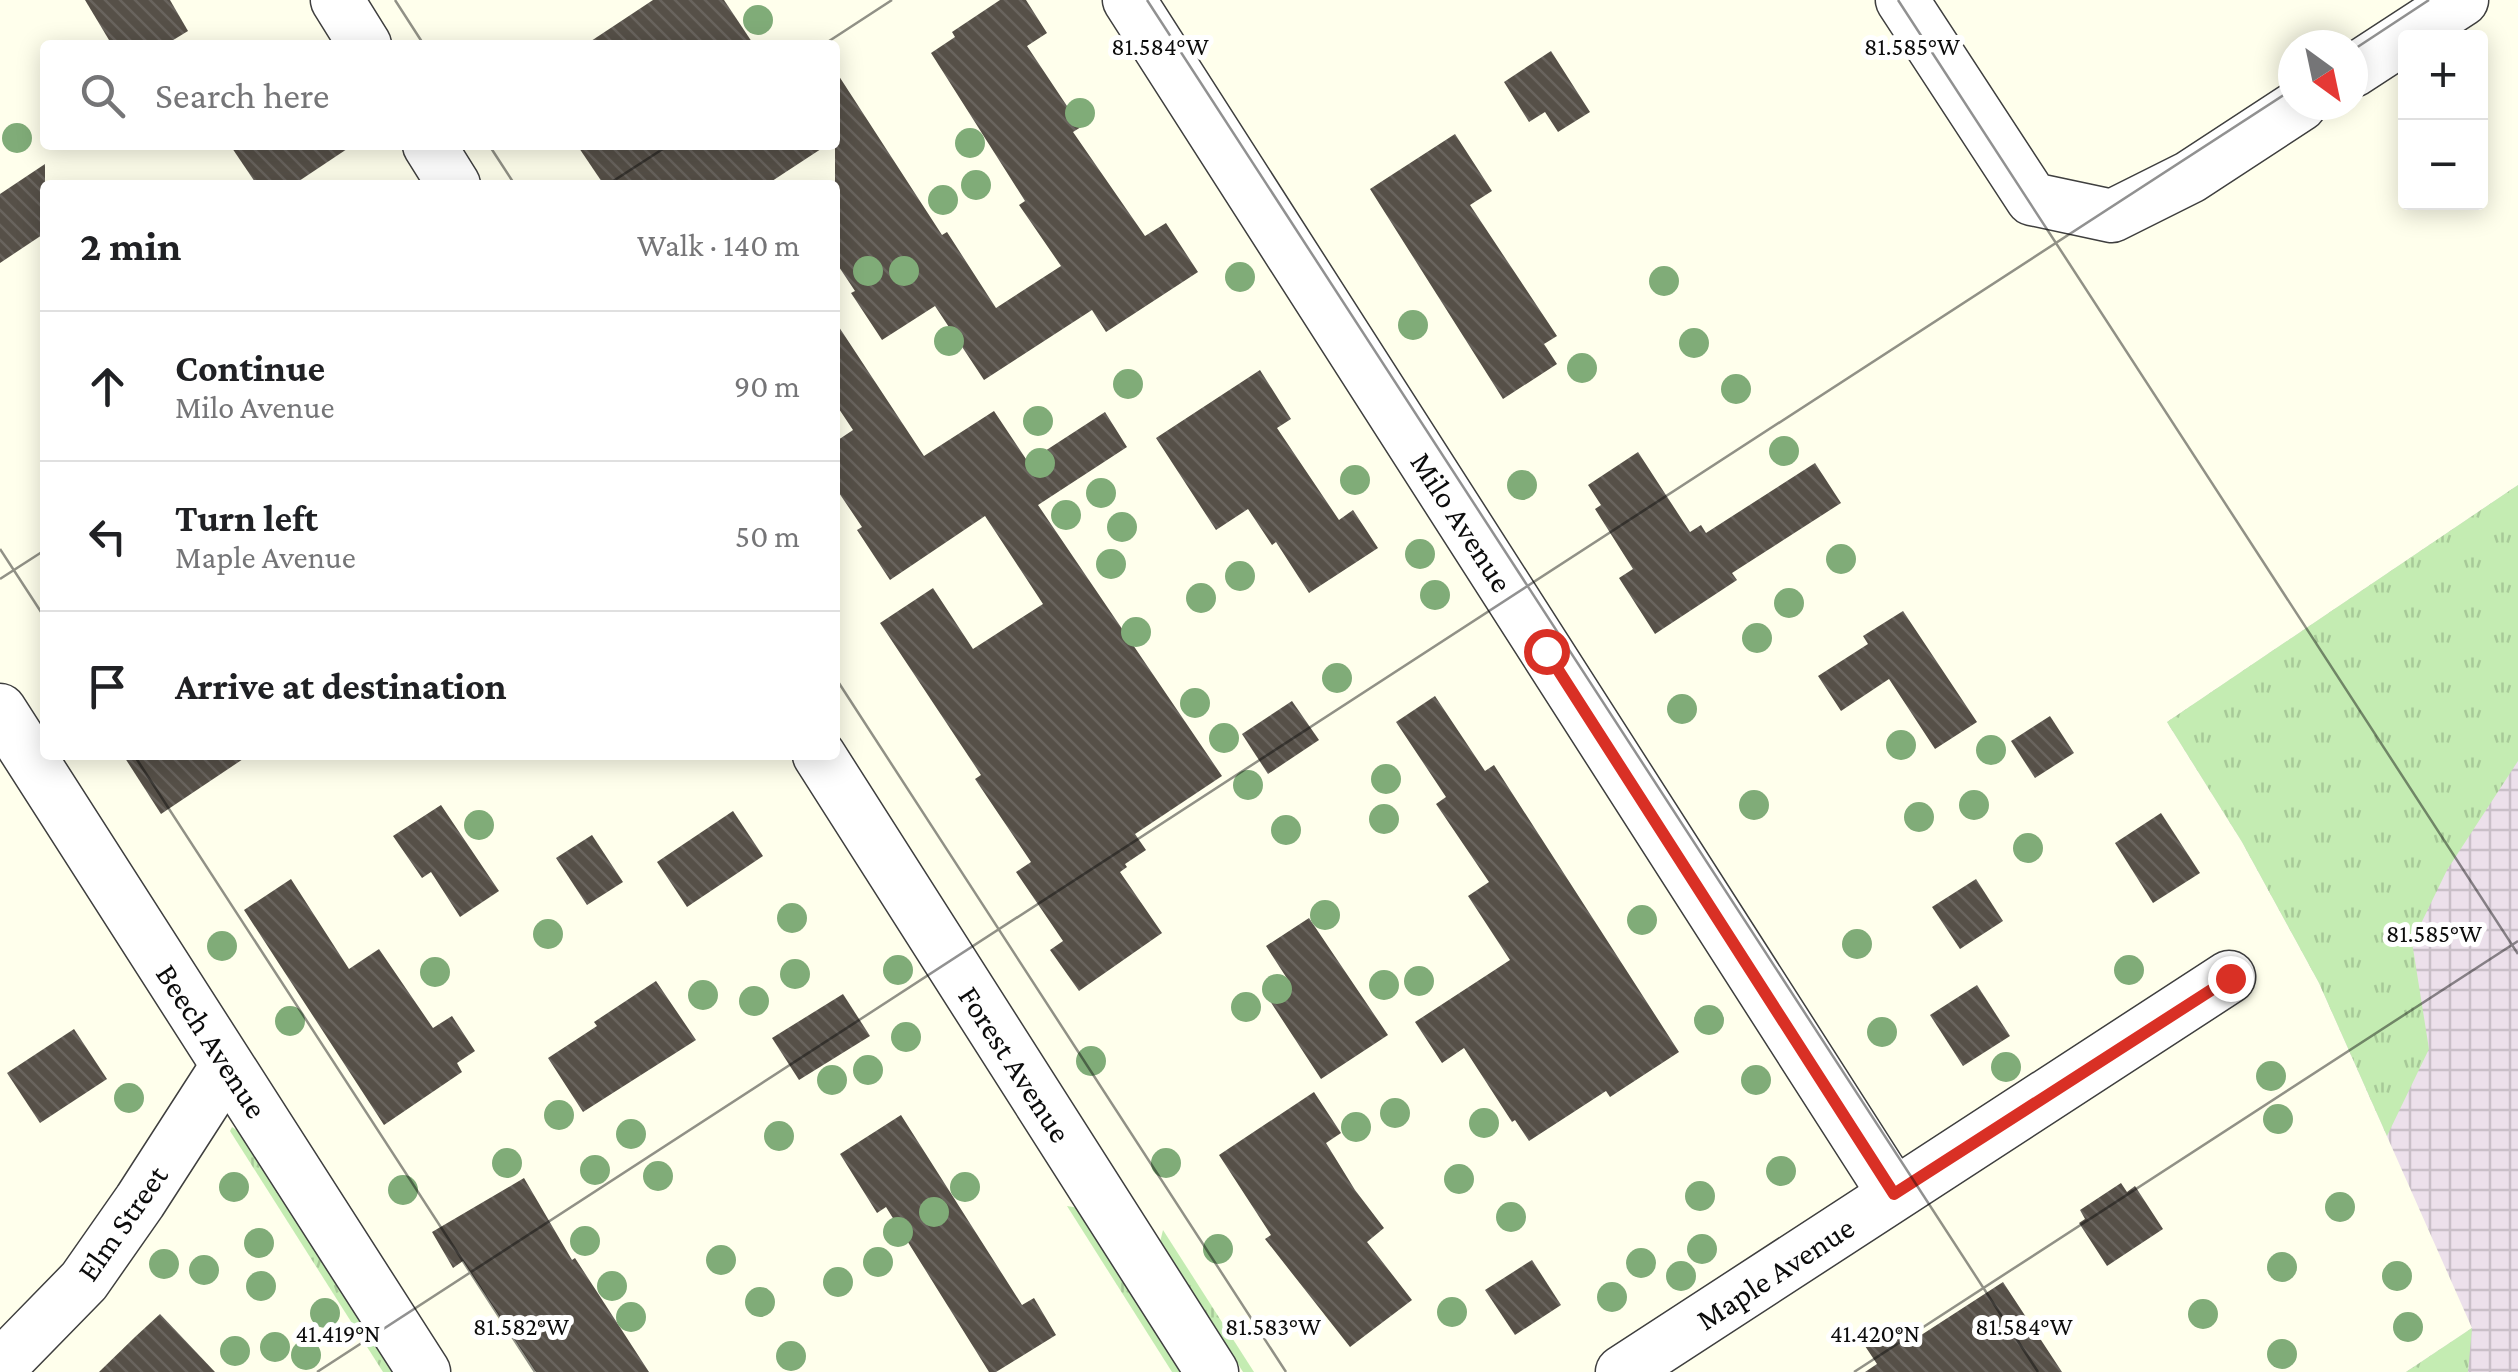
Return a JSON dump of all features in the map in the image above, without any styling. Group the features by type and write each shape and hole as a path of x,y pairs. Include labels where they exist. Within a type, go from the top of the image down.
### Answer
{"street":[{"path":"336,0 362,40"},
{"name":"Milo Avenue","path":"1129,0 1894,1194"},
{"path":"1902,0 2032,200 2112,216 2190,177 2278,119"},
{"path":"2368,60 2462,0"},
{"path":"432,150 451,180"},
{"name":"Beech Avenue","path":"0,710 424,1372"},
{"name":"Forest Avenue","path":"822,760 1212,1372"},
{"name":"Maple Avenue","path":"1622,1372 2230,978"},
{"name":"Elm Street","path":"0,1366 56,1312 92,1269 228,1066"}],"shaded area":[{"path":"2518,485 2518,1372 2406,1372 2472,1328 2319,983 2242,842 2167,722"}],"green space":[{"path":"2518,485 2518,761 2447,870 2412,942 2429,1049 2387,1136 2319,983 2242,842 2167,722"},
{"path":"232,1127 241,1133 394,1372 383,1372 230,1131"},
{"path":"1067,1206 1079,1208 1184,1372 1172,1372"},
{"path":"1163,1230 1254,1372 1243,1372 1160,1242"},
{"path":"2472,1328 2468,1372 2406,1372"}],"building":[{"path":"85,0 170,0 188,31 173,40 109,40"},
{"path":"653,0 724,0 751,40 593,40"},
{"path":"1000,0 1026,0 1047,33 1027,46 1081,127 1073,132 1145,236 1166,223 1198,272 1106,332 1092,310 984,380 935,306 882,340 840,268 840,180 835,180 835,150 840,150 840,78 942,235 947,232 996,308 1061,266 1019,205 1025,201 931,53 955,37 952,32"},
{"path":"1551,51 1590,112 1558,132 1545,112 1529,122 1504,82"},
{"path":"1455,134 1492,191 1470,205 1557,336 1544,344 1557,364 1503,399 1370,189"},
{"path":"233,150 346,150 300,180 254,180"},
{"path":"580,150 819,150 774,180 601,180"},
{"path":"45,164 45,180 40,180 40,236 0,263 0,194"},
{"path":"840,329 924,456 994,411 1028,462 1105,412 1127,447 1038,505 1222,776 1135,834 1146,850 1120,872 1162,933 1079,991 1050,950 1063,941 1016,872 1031,862 975,779 981,775 880,623 933,588 973,649 1043,604 985,516 890,580 857,530 862,527 840,494 840,439 853,430 840,410"},
{"path":"1260,370 1291,419 1277,428 1339,520 1353,510 1378,548 1309,593 1276,542 1272,545 1248,509 1216,530 1156,438"},
{"path":"1638,452 1690,532 1701,525 1706,533 1815,463 1841,503 1732,573 1737,580 1655,634 1619,578 1633,569 1595,509 1601,505 1588,485"},
{"path":"1903,611 1977,722 1935,749 1889,679 1841,711 1818,676 1868,644 1863,636"},
{"path":"1435,696 1485,771 1494,765 1679,1052 1610,1097 1606,1091 1529,1141 1515,1120 1512,1122 1464,1048 1442,1063 1415,1022 1510,960 1468,896 1489,882 1436,804 1446,797 1396,722"},
{"path":"1292,701 1319,740 1268,774 1242,734"},
{"path":"2050,716 2074,753 2035,778 2011,741"},
{"path":"126,760 242,760 161,814"},
{"path":"441,805 499,891 460,917 431,872 422,878 393,836"},
{"path":"733,811 763,856 687,907 657,862"},
{"path":"2161,813 2200,873 2153,903 2115,843"},
{"path":"592,835 623,882 587,905 556,858"},
{"path":"291,879 349,969 379,949 433,1028 452,1016 475,1051 457,1063 462,1072 384,1125 244,910"},
{"path":"1976,879 2003,921 1960,949 1932,907"},
{"path":"1309,918 1388,1035 1321,1079 1268,998 1290,983 1266,946"},
{"path":"656,981 696,1040 583,1112 548,1058"},
{"path":"1977,985 2010,1036 1963,1066 1930,1015"},
{"path":"843,994 870,1036 799,1080 772,1038"},
{"path":"74,1029 107,1079 40,1123 7,1073"},
{"path":"1314,1092 1341,1133 1326,1143 1384,1228 1367,1242 1412,1300 1350,1347 1265,1239 1271,1235 1219,1155"},
{"path":"901,1115 1022,1305 1034,1298 1056,1335 996,1372 989,1372 886,1207 877,1213 840,1154"},
{"path":"524,1178 572,1260 575,1258 649,1372 536,1372 463,1261 453,1268 432,1232"},
{"path":"2121,1183 2127,1192 2135,1186 2163,1229 2107,1266 2079,1223 2085,1219 2080,1210"},
{"path":"1532,1260 1561,1305 1515,1335 1485,1290"},
{"path":"2003,1282 2062,1372 1865,1372 1877,1364 1865,1346 1901,1323 1912,1341"},
{"path":"160,1314 215,1372 99,1372 135,1337"}],"route":[{"path":"1546,651 1894,1194 2230,978"}]}
